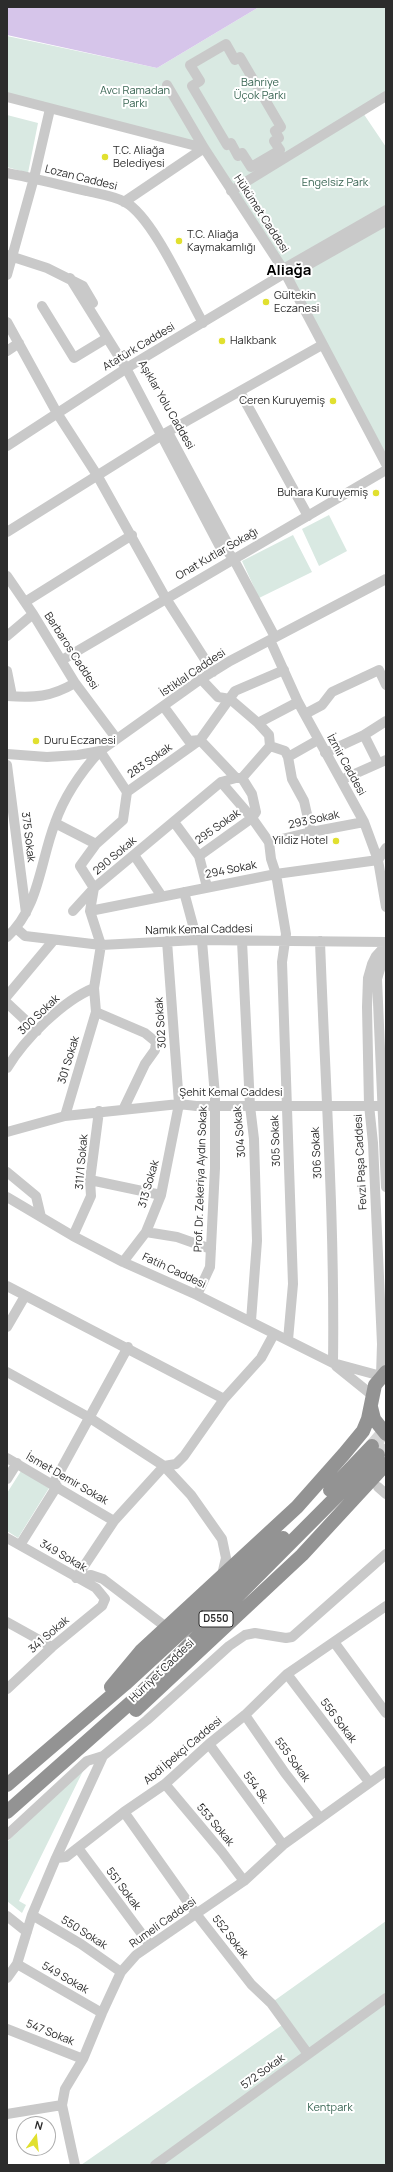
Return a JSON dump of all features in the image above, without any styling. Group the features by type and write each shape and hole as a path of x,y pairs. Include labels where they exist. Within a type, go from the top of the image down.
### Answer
{"highway":[{"path":"85,1718 141,1651 166,1626 297,1507 339,1460 363,1431 371,1401 384,1374"},
{"path":"371,1401 374,1419 386,1434"},
{"path":"7,1812 48,1776 143,1705 302,1555 379,1455"},
{"name":"Hürriyet Caddesi","path":"7,1785 85,1718 290,1532 379,1455"}],"street":[{"path":"226,44 235,60 240,57 281,128 275,131 279,138 274,141 280,150 251,167 242,153 238,156 231,143 227,145 192,86 200,81 190,65 226,44"},
{"name":"Hükümet Caddesi","path":"167,85 204,148 285,273 386,464"},
{"path":"231,191 347,118 386,96"},
{"path":"7,97 204,148"},
{"path":"7,276 10,256 34,178 50,109"},
{"path":"124,202 204,148"},
{"name":"Lozan Caddesi","path":"7,173 34,178 124,202 145,220 203,323"},
{"name":"Atatürk Caddesi","path":"7,446 128,367 203,323 386,210"},
{"name":"Atatürk Caddesi","path":"285,273 386,221"},
{"name":"Aşıklar Yolu Caddesi","path":"10,256 70,278 83,286 228,544 230,555 273,639"},
{"name":"Aşıklar Yolu Caddesi","path":"70,278 107,338 128,367"},
{"path":"42,306 74,358 107,338"},
{"path":"7,322 57,413 97,475 132,535 165,597 213,672"},
{"path":"7,351 19,343"},
{"path":"7,532 165,433 240,392 322,344"},
{"path":"240,392 308,516"},
{"name":"Onat Kutlar Sokağı","path":"62,660 230,555 308,516 386,470"},
{"path":"25,602 132,535"},
{"name":"Barbaros Caddesi","path":"7,576 33,614 75,683 116,738"},
{"name":"İstiklal Caddesi","path":"7,754 46,757 78,755 100,751 116,738 164,707 201,679 386,579"},
{"path":"7,636 33,614"},
{"name":"İzmir Caddesi","path":"273,639 284,670 298,702 364,822 378,860 386,908"},
{"name":"283 Sokak","path":"94,888 80,866 96,844 123,820 127,792 200,740 236,692 284,670"},
{"path":"305,714 322,706 332,692 379,670 386,686"},
{"path":"7,671 10,696 48,696 75,683"},
{"path":"201,679 218,698 230,698 269,735 270,746 239,778 221,782 252,818 269,842"},
{"path":"258,724 298,702"},
{"path":"164,707 189,741 200,740 239,778 252,794 256,812 252,818"},
{"path":"325,753 364,735 386,721"},
{"path":"341,780 382,762 364,735"},
{"path":"288,757 318,740"},
{"path":"270,746 285,751 288,757 292,779 304,801 311,832"},
{"path":"7,937 16,928 30,907 55,823 78,778 100,751 127,792"},
{"name":"375 Sokak","path":"7,765 26,913"},
{"name":"290 Sokak","path":"73,911 94,888 221,782"},
{"name":"295 Sokak","path":"198,856 252,818"},
{"path":"174,822 198,856 207,887"},
{"name":"293 Sokak","path":"269,842 364,822"},
{"path":"55,823 96,844"},
{"name":"305 Sokak","path":"269,842 271,859 276,874 286,941 282,962 293,1284 288,1340"},
{"path":"378,860 386,848"},
{"path":"134,855 161,895"},
{"name":"294 Sokak","path":"90,911 161,895 276,874 378,860"},
{"path":"94,888 90,911 101,945 94,988 96,1012 145,1033 156,1042 155,1050 145,1064 123,1110"},
{"name":"Prof. Dr. Zekeriya Aydın Sokak","path":"184,892 200,941 215,1096 215,1168 210,1267 197,1295"},
{"name":"Namık Kemal Caddesi","path":"16,928 25,936 53,941 101,945 167,941 320,941 385,946"},
{"path":"7,996 53,941"},
{"name":"302 Sokak","path":"167,941 179,1104"},
{"name":"304 Sokak","path":"242,941 250,1106 254,1139 257,1241 251,1321"},
{"name":"306 Sokak","path":"320,941 326,1105 330,1141 333,1242 333,1363"},
{"path":"385,946 377,979 382,1016 386,1187"},
{"name":"Fevzi Paşa Caddesi","path":"384,1374 373,1143 369,1105 367,1007 368,978 376,956 385,946"},
{"name":"300 Sokak","path":"7,1068 37,1031 66,1004 94,988"},
{"path":"7,1003 37,1031"},
{"name":"301 Sokak","path":"65,1116 96,1012"},
{"name":"Şehit Kemal Caddesi","path":"7,1132 65,1116 99,1111 179,1104 250,1106 384,1106"},
{"name":"313 Sokak","path":"123,1262 146,1232 161,1194 179,1104"},
{"name":"311/1 Sokak","path":"73,1236 91,1196 90,1180 99,1111"},
{"path":"7,1172 36,1196 41,1217"},
{"path":"90,1180 161,1194"},
{"name":"Fatih Caddesi","path":"7,1197 73,1236 123,1262 197,1295 333,1363 384,1374"},
{"path":"146,1232 177,1237 211,1249"},
{"path":"7,1286 128,1347 224,1399"},
{"path":"7,1327 25,1296"},
{"path":"76,1578 114,1521 164,1466 176,1464 184,1456 224,1399 262,1358 274,1334"},
{"path":"20,1546 55,1486 128,1347"},
{"name":"Fatih Caddesi","path":"333,1363 371,1401"},
{"path":"7,1372 90,1418 164,1466 191,1495 222,1539 226,1558 222,1575"},
{"name":"İsmet Demir Sokak","path":"7,1458 114,1521"},
{"path":"7,1479 17,1463"},
{"path":"378,1487 386,1494"},
{"name":"349 Sokak","path":"7,1538 96,1588 105,1599"},
{"path":"7,1835 87,1761 103,1756 147,1720 229,1646 245,1635 255,1633 286,1638 292,1637 386,1554"},
{"path":"76,1578 91,1575 102,1579 166,1626"},
{"name":"341 Sokak","path":"7,1689 52,1648 102,1606 105,1599"},
{"name":"Abdi İpekçi Caddesi","path":"56,1858 66,1857 124,1812 165,1784 209,1744 245,1715 287,1674 386,1606"},
{"path":"7,1622 52,1648"},
{"path":"334,1642 386,1713"},
{"name":"556 Sokak","path":"287,1674 369,1782"},
{"name":"555 Sokak","path":"245,1715 285,1772 320,1818"},
{"name":"554 Sk.","path":"209,1744 283,1846"},
{"path":"7,1978 17,1964 32,1915 56,1858 103,1756"},
{"name":"Rumeli Caddesi","path":"75,2165 62,2105 65,2089 83,2059 121,1972 136,1955 197,1915 244,1881 283,1846 386,1771"},
{"name":"553 Sokak","path":"165,1784 244,1881"},
{"name":"552 Sokak","path":"124,1812 197,1915 251,1984 271,2004 308,2054"},
{"name":"551 Sokak","path":"78,1848 150,1945"},
{"name":"550 Sokak","path":"32,1915 81,1944 121,1972"},
{"path":"7,1916 27,1932"},
{"name":"549 Sokak","path":"17,1964 102,2013"},
{"name":"572 Sokak","path":"155,2165 386,1998"},
{"name":"547 Sokak","path":"7,2029 83,2059"},
{"path":"7,2114 62,2105"}],"green space":[{"path":"259,7 386,7 386,96 361,110 386,147 386,210 283,269 204,148 7,97 7,36 157,68"},
{"path":"7,115 38,123 28,173 7,167"},
{"path":"386,221 386,464 287,277"},
{"path":"329,515 347,551 319,566 302,529"},
{"path":"293,535 312,572 259,598 242,561"},
{"path":"21,1471 49,1488 18,1538 7,1531 7,1493"},
{"path":"84,1769 19,1901 26,1905 22,1913 7,1901 7,1842"},
{"name":"Kentpark","path":"386,1921 386,2165 81,2165 285,2023 271,2003"}],"shaded area":[{"path":"7,7 259,7 157,68 7,35"}],"tunnel":[{"path":"372,1446 386,1430"},
{"path":"378,1455 386,1445"}],"place":[{"name":"T.C. Aliağa Belediyesi","path":"105,157"},
{"name":"T.C. Aliağa Kaymakamlığı","path":"179,241"},
{"name":"Gültekin Eczanesi","path":"266,302"},
{"name":"Halkbank","path":"222,341"},
{"name":"Ceren Kuruyemiş","path":"333,401"},
{"name":"Buhara Kuruyemiş","path":"376,493"},
{"name":"Duru Eczanesi","path":"36,741"},
{"name":"Yildiz Hotel","path":"336,841"}],"district":[{"name":"Aliağa","path":"289,271"}],"park label":[{"name":"Bahriye Üçok Parkı","path":"260,89"},
{"name":"Avcı Ramadan Parkı","path":"135,97"},
{"name":"Engelsiz Park","path":"335,183"}]}
